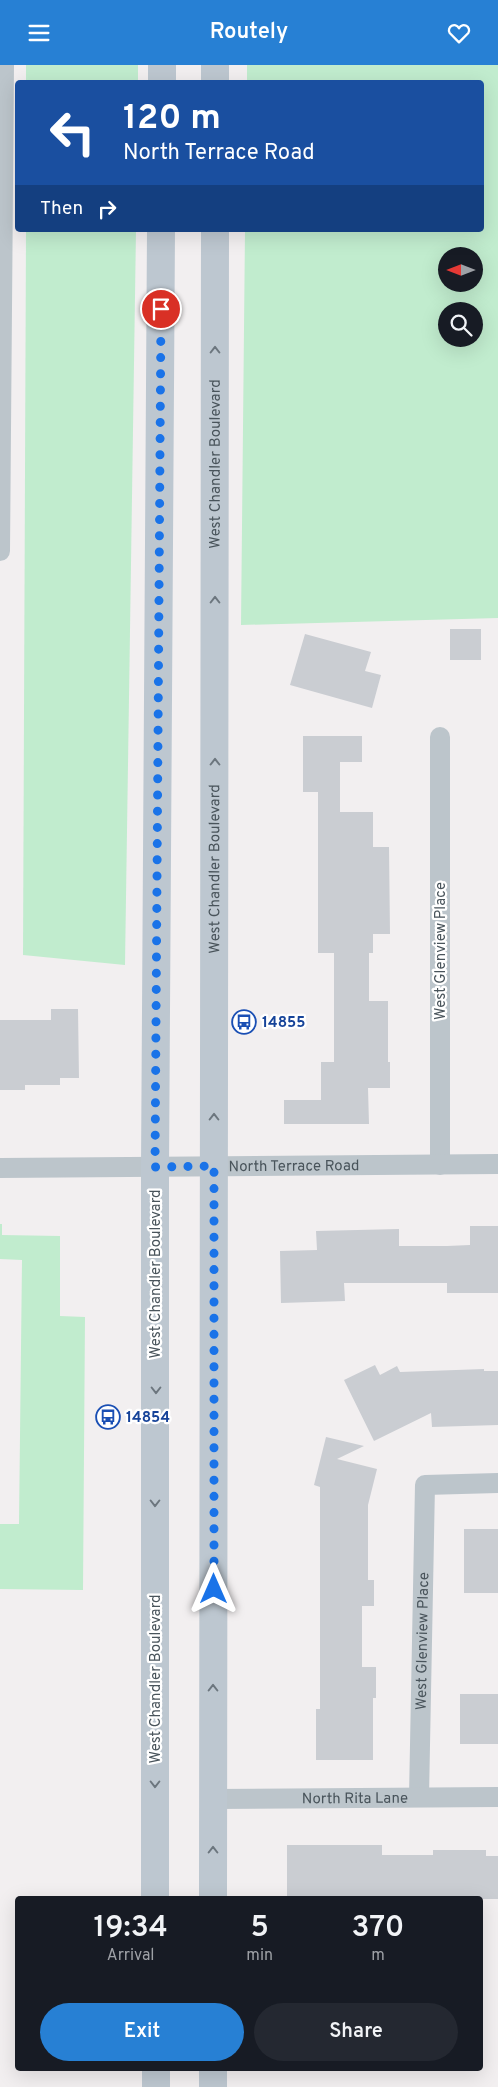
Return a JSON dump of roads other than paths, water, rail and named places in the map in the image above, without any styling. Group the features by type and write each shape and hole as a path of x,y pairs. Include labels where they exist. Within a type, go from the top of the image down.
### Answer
{"main road":[{"path":"162,65 162,80"},
{"path":"215,65 215,80"},
{"name":"West Chandler Boulevard","path":"155,1896 155,1167 161,232"},
{"name":"West Chandler Boulevard","path":"213,1896 215,232"},
{"path":"156,2071 156,2087"},
{"path":"213,2071 213,2087"}],"street":[{"path":"0,551 4,65"},
{"name":"West Glenview Place","path":"440,737 440,1165"},
{"name":"North Terrace Road","path":"0,1168 114,1169 214,1166 498,1164"},
{"name":"West Glenview Place","path":"419,1797 425,1485 498,1483"},
{"name":"North Rita Lane","path":"213,1799 498,1797"}],"place":[{"name":"14855","path":"244,1022"},
{"name":"14854","path":"108,1417"}]}
